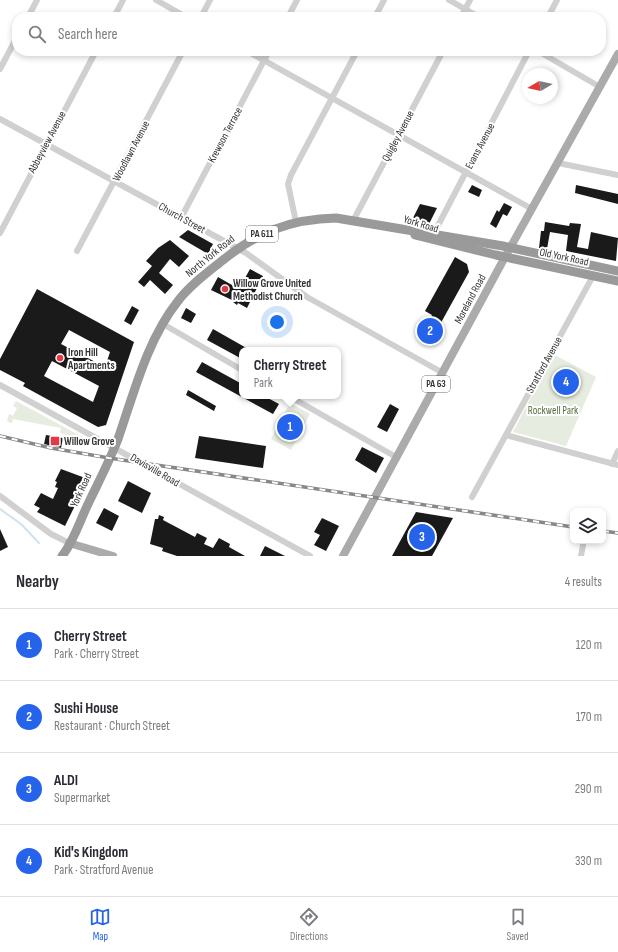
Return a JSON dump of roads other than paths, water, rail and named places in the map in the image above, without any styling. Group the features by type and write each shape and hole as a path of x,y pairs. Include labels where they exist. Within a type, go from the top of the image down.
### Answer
{"highway":[{"name":"North York Road","path":"114,447 155,340 163,324 187,290 237,249 258,236 296,222 315,218 353,221 395,229"},
{"name":"York Road","path":"395,229 432,237 505,257"},
{"name":"York Road","path":"432,237 510,248"},
{"name":"Old York Road","path":"510,248 618,271"},
{"name":"Old York Road","path":"505,257 618,281"},
{"name":"York Road","path":"69,543 114,447"},
{"name":"PA 611","path":"54,556 69,543"},
{"name":"PA 611","path":"62,556 69,543"}],"main road":[{"name":"Moreland Road","path":"343,556 505,257 618,54"},
{"path":"69,543 112,556"}],"street":[{"path":"31,12 37,0"},
{"path":"117,12 123,0"},
{"path":"156,0 177,12"},
{"path":"204,12 210,0"},
{"path":"291,12 297,0"},
{"path":"378,12 384,0"},
{"path":"449,0 470,12"},
{"path":"464,12 470,0"},
{"path":"551,12 557,0"},
{"path":"0,69 12,46"},
{"name":"Abbeyview Avenue","path":"0,233 93,56"},
{"name":"Woodlawn Avenue","path":"77,251 115,182 180,56"},
{"path":"256,56 532,209"},
{"name":"Krewson Terrace","path":"181,218 266,56"},
{"path":"296,222 288,184 291,175 354,56"},
{"name":"Quigley Avenue","path":"353,221 440,56"},
{"name":"Evans Avenue","path":"432,237 526,56"},
{"path":"547,56 600,87"},
{"name":"Church Street","path":"0,119 246,253 307,297 443,373"},
{"path":"558,163 618,176"},
{"name":"Stratford Avenue","path":"472,497 593,276"},
{"path":"163,324 239,368"},
{"name":"Davisville Road","path":"0,384 310,556"},
{"path":"294,399 396,457"},
{"path":"506,435 615,464 618,451"},
{"path":"0,496 51,534 69,543"},
{"path":"581,556 583,546"}],"waterway":[{"path":"0,509 21,524 39,543"}],"railway":[{"path":"0,436 51,448 109,458 570,527"},
{"path":"606,531 618,533"}],"place":[{"name":"Willow Grove United Methodist Church","path":"225,289"},
{"name":"Sushi House","path":"430,331"},
{"name":"Iron Hill Apartments","path":"60,358"},
{"name":"Kid's Kingdom","path":"566,382"},
{"name":"Cherry Street","path":"290,427"},
{"name":"Willow Grove","path":"55,441"},
{"name":"ALDI","path":"422,537"}],"park label":[{"name":"Rockwell Park","path":"553,410"}]}
